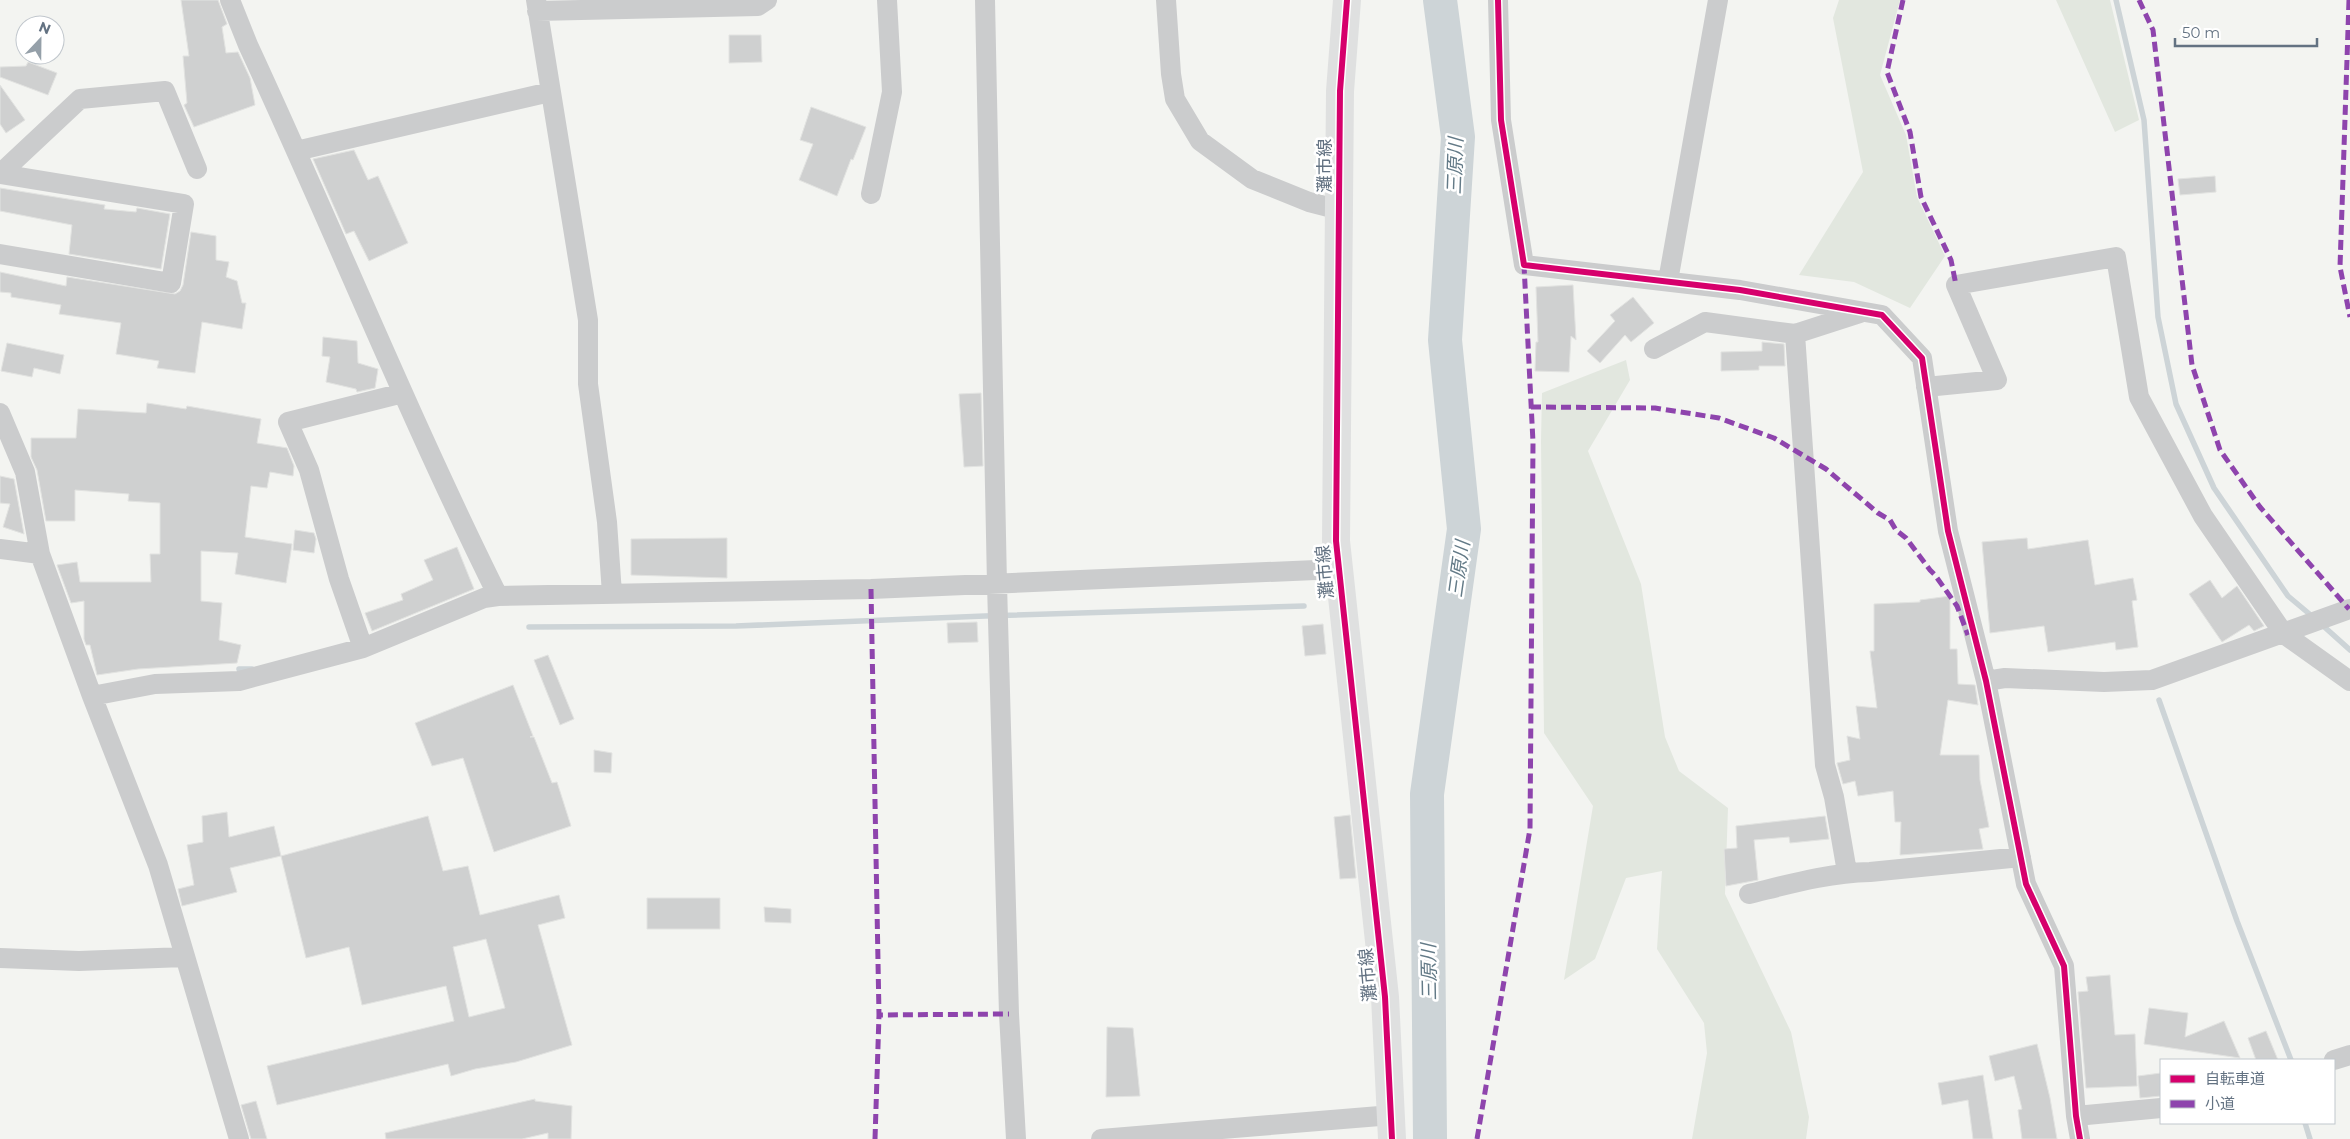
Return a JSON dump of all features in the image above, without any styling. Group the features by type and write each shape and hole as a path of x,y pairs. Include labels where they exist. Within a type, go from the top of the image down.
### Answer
{"main road":[{"name":"灘市線","path":"1347,0 1340,92 1336,541 1385,997 1392,1127"}],"street":[{"path":"230,0 403,393 463,526 498,596"},
{"path":"612,594 607,522 588,384 588,320 536,5 758,6 767,0"},
{"path":"871,194 892,92 887,0"},
{"path":"985,0 997,584 1009,1014 1016,1139"},
{"path":"1166,0 1171,74 1176,99 1200,141 1252,180 1309,202 1340,210"},
{"path":"1498,0 1501,120 1524,265 1740,290 1882,315 1922,358 1948,531 1986,681 2026,884 2064,966 2076,1116 2080,1139"},
{"path":"1668,281 1718,0"},
{"path":"0,174 80,99 165,91 197,169"},
{"path":"296,152 550,92"},
{"path":"0,174 184,204 171,283 0,254"},
{"path":"1926,387 1997,380 1956,286 2116,257 2139,397 2203,516 2288,632 2350,680"},
{"path":"1654,349 1705,322 1795,334 1864,312"},
{"path":"1795,334 1825,765 1834,797 1847,872"},
{"path":"363,648 338,579 309,470 288,422 403,393"},
{"path":"0,413 25,472 40,554 92,696 158,865 239,1139"},
{"path":"0,549 40,554"},
{"path":"92,696 155,684 239,681 363,648 484,598 498,596 871,589 1339,569"},
{"path":"1986,681 2005,678 2104,682 2152,680 2348,610"},
{"path":"1750,894 1847,872 1870,872 2021,857"},
{"path":"0,958 79,961 184,957"},
{"path":"2335,1060 2350,1055"},
{"path":"2076,1116 2160,1108"},
{"path":"1101,1139 1392,1127"}],"shaded area":[{"path":"1839,0 1900,0 1880,75 1906,135 1917,197 1945,256 1910,308 1854,282 1799,275 1863,172 1833,18"},
{"path":"2056,0 2110,0 2139,120 2115,132"},
{"path":"1626,360 1630,380 1588,451 1641,584 1665,737 1679,771 1728,808 1725,894 1791,1032 1809,1117 1806,1139 1692,1139 1707,1053 1704,1023 1657,949 1662,871 1626,878 1595,959 1564,980 1593,806 1544,733 1542,393"}],"building":[{"path":"181,0 218,0 227,24 222,27 226,53 238,52 250,78 255,105 194,127 184,105 187,103 183,56 189,56"},
{"path":"729,35 761,35 762,62 729,63"},
{"path":"36,65 57,73 48,95 0,77 0,67"},
{"path":"0,85 25,120 6,133 0,124"},
{"path":"811,107 866,127 837,196 799,180 813,144 800,140"},
{"path":"354,150 368,180 378,176 408,243 369,261 354,231 346,234 313,159"},
{"path":"2215,176 2216,192 2180,195 2178,179"},
{"path":"0,188 105,205 104,209 136,212 137,208 170,214 161,269 69,254 72,225 0,211"},
{"path":"191,232 216,236 216,260 229,262 226,277 237,281 242,303 246,303 242,329 202,322 195,373 157,368 159,361 116,354 121,323 59,314 61,305 11,297 11,293 0,292 0,272 66,286 67,277 175,294 180,291 183,285"},
{"path":"1573,285 1576,340 1571,336 1569,372 1535,371 1536,342 1538,342 1536,287"},
{"path":"1633,297 1654,323 1631,342 1625,335 1600,363 1587,351 1615,321 1610,315"},
{"path":"323,337 357,341 358,363 378,369 375,388 357,392 356,389 326,382 330,357 322,356"},
{"path":"1762,342 1784,344 1785,366 1759,366 1759,370 1721,371 1721,352 1762,351"},
{"path":"7,343 64,355 60,374 34,368 32,377 1,371"},
{"path":"981,393 983,466 964,467 959,394"},
{"path":"147,403 186,409 187,406 261,419 257,443 287,448 294,466 293,476 270,472 267,488 251,486 245,537 292,544 286,583 235,574 238,553 201,551 201,601 222,603 219,640 241,645 237,663 138,669 97,675 90,645 86,645 84,639 84,601 71,603 57,565 77,562 80,582 151,582 150,554 160,554 160,503 128,501 129,494 75,490 75,521 46,521 37,470 31,457 31,438 76,438 78,409 146,413"},
{"path":"0,476 14,479 24,534 3,527 10,504 0,503"},
{"path":"295,530 314,533 316,539 314,553 293,550"},
{"path":"727,538 727,578 631,575 631,539"},
{"path":"2027,538 2028,549 2088,540 2095,585 2133,578 2137,600 2132,601 2138,647 2116,650 2115,642 2048,652 2044,626 1990,633 1982,542"},
{"path":"457,547 474,589 372,631 365,613 403,600 401,594 433,580 424,560"},
{"path":"2210,580 2222,598 2237,586 2264,626 2254,631 2249,625 2222,642 2189,594"},
{"path":"1950,596 1950,649 1957,649 1958,684 1975,685 1978,705 1948,700 1940,755 1979,755 1980,780 1989,827 1979,829 1983,849 1900,855 1901,822 1895,822 1893,791 1858,796 1855,781 1843,784 1837,763 1850,760 1847,736 1860,739 1856,706 1877,708 1870,651 1874,651 1874,604 1920,602 1920,600"},
{"path":"977,622 978,642 948,643 947,623"},
{"path":"1323,624 1326,654 1305,656 1302,626"},
{"path":"548,655 574,719 560,725 534,660"},
{"path":"513,685 533,736 530,737 534,737 552,783 557,782 571,826 494,852 463,758 432,766 415,723"},
{"path":"594,750 612,753 611,773 594,772"},
{"path":"227,812 229,837 274,826 281,856 230,868 237,892 182,906 178,889 194,885 187,845 203,842 202,816"},
{"path":"1350,815 1356,878 1340,879 1334,817"},
{"path":"428,816 443,871 468,866 480,915 559,895 565,918 538,925 572,1045 516,1062 475,1069 451,1076 448,1064 277,1105 267,1066 454,1021 446,986 362,1005 349,947 306,958 281,856","holes":["486,939 505,1008 469,1017 453,947"]},
{"path":"1825,816 1829,839 1790,843 1789,837 1754,840 1758,880 1726,886 1724,849 1737,848 1736,826"},
{"path":"647,898 720,898 720,929 647,929"},
{"path":"764,907 791,909 791,923 765,922"},
{"path":"2110,975 2115,1035 2135,1034 2137,1086 2086,1088 2078,992 2088,991 2086,977"},
{"path":"2149,1008 2188,1013 2185,1037 2224,1021 2240,1058 2144,1044"},
{"path":"1107,1027 1133,1028 1140,1096 1106,1097"},
{"path":"2266,1031 2278,1059 2256,1059 2248,1038"},
{"path":"2037,1044 2050,1098 2057,1139 2022,1139 2018,1110 2022,1109 2014,1076 1995,1081 1989,1056"},
{"path":"2160,1073 2160,1096 2140,1098 2138,1076"},
{"path":"1983,1075 1993,1139 1973,1139 1968,1100 1942,1105 1938,1083"},
{"path":"535,1099 535,1101 572,1106 571,1139 548,1139 548,1133 522,1139 386,1139 385,1133"},
{"path":"256,1101 267,1139 251,1139 241,1105"}],"waterway":[{"name":"三原川","path":"1430,1139 1427,794 1464,529 1445,340 1458,137 1440,0"},
{"path":"2116,0 2144,120 2158,317 2176,404 2214,488 2288,596 2313,617"},
{"path":"529,627 736,626 1304,606"},
{"path":"2320,623 2350,650"},
{"path":"239,669 252,669"},
{"path":"2159,700 2237,921 2291,1059"},
{"path":"2305,1124 2310,1139"}],"marked path":[{"path":"1903,0 1887,72 1910,132 1921,197 1951,260 1956,285"},
{"path":"2139,0 2153,30 2192,365 2220,450 2260,507 2349,609"},
{"path":"2349,0 2340,267 2350,317"},
{"path":"1477,1139 1530,829 1533,442 1524,265"},
{"path":"1531,407 1655,408 1719,418 1774,438 1826,469 1878,513 1890,520 1896,530 1906,538 1935,575 1957,606 1968,635"},
{"path":"871,589 879,1015 1009,1014"},
{"path":"875,1139 879,1015"}],"cycle path":[{"path":"1347,0 1340,91 1336,541 1385,997 1392,1139"},
{"path":"1498,0 1501,120 1524,265 1740,290 1882,315 1922,358 1948,531 1986,681 2026,884 2064,966 2076,1116 2080,1139"}]}
